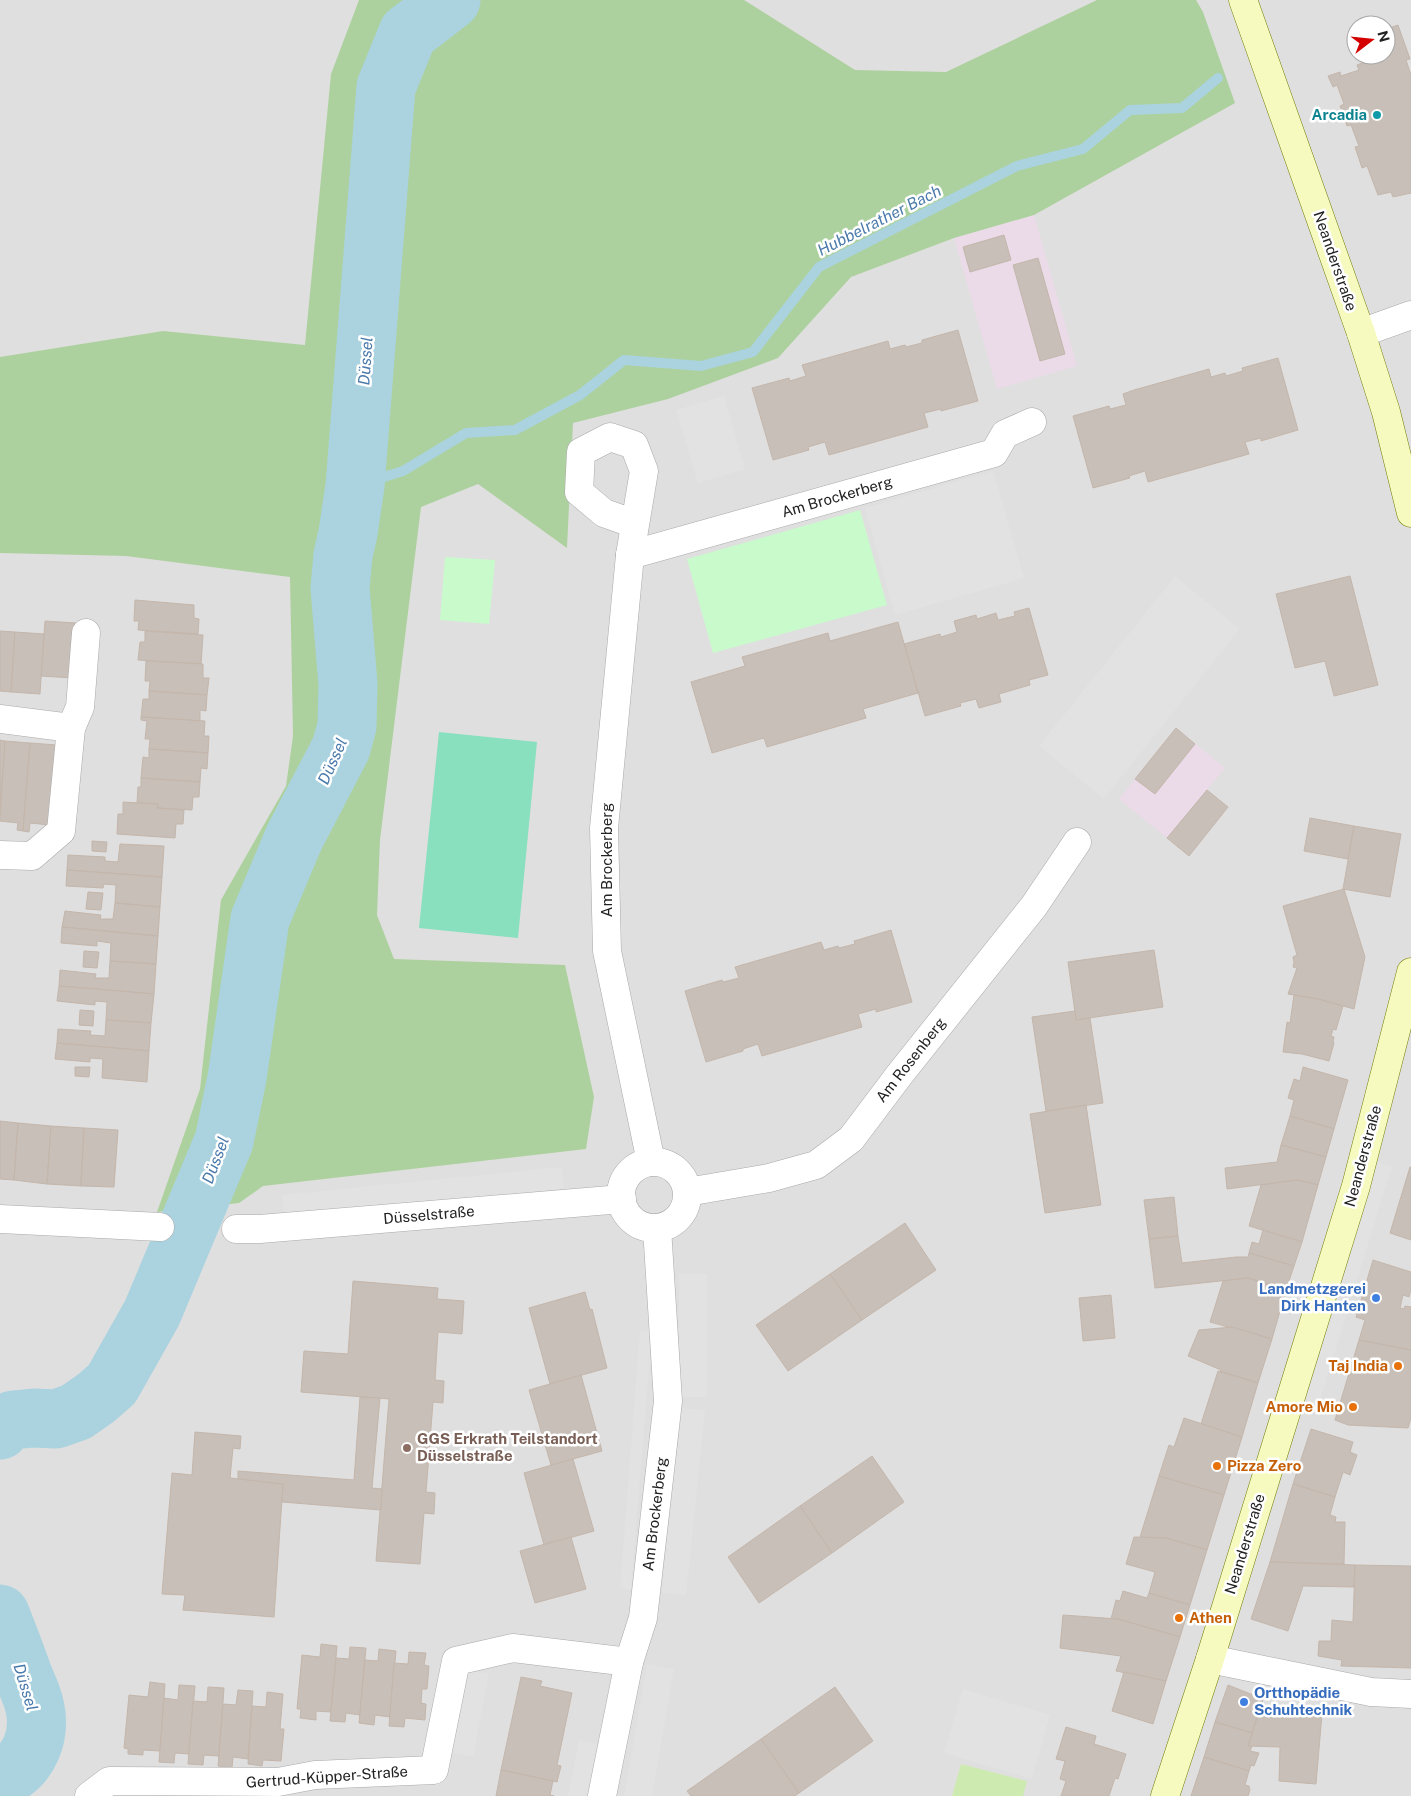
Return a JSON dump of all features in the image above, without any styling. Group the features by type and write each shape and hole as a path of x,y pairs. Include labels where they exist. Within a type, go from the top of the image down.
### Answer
{"main road":[{"name":"Neanderstraße","path":"1245,6 1361,333 1386,412 1411,513"},
{"name":"Neanderstraße","path":"1165,1796 1210,1659 1356,1186 1411,972"}],"street":[{"path":"1361,333 1411,315"},
{"name":"Am Brockerberg","path":"630,555 994,453 1005,434 1032,422"},
{"name":"Am Brockerberg","path":"635,524 630,555 604,828 607,950 651,1162"},
{"path":"0,855 32,856 61,831 71,728 80,707 86,633"},
{"path":"0,719 71,728"},
{"name":"Am Rosenberg","path":"687,1192 769,1178 816,1165 851,1139 900,1074 1034,906 1077,842"},
{"path":"651,1162 662,1163 679,1173 687,1192 686,1202 676,1220 658,1228 642,1225 630,1217 624,1209 622,1199 622,1188 629,1175 641,1165 651,1162"},
{"name":"Düsselstraße","path":"236,1229 260,1229 622,1199"},
{"path":"0,1219 160,1227"},
{"name":"Am Brockerberg","path":"602,1796 629,1662 643,1618 668,1401 658,1228"},
{"name":"Gertrud-Küpper-Straße","path":"89,1796 109,1781 278,1782 315,1775 434,1770 456,1661 513,1648 629,1662"},
{"path":"1210,1659 1371,1692 1411,1694"}],"shaded area":[{"path":"0,0 1411,0 1411,1796 0,1796"},
{"path":"1034,215 1077,366 997,389 954,238"},
{"path":"724,396 745,469 698,483 676,410"},
{"path":"993,471 1024,578 895,615 865,508"},
{"path":"1175,576 1240,629 1104,799 1039,746"},
{"path":"1176,728 1225,768 1207,790 1228,807 1189,856 1119,799"},
{"path":"1377,1162 1392,1166 1319,1404 1302,1406"},
{"path":"562,1167 564,1189 284,1217 282,1195"},
{"path":"679,1274 707,1274 707,1397 679,1397"},
{"path":"640,1330 652,1331 631,1590 620,1589"},
{"path":"681,1408 705,1410 686,1595 662,1593"},
{"path":"647,1664 674,1669 652,1796 624,1796"},
{"path":"467,1670 489,1674 473,1757 451,1753"},
{"path":"963,1689 1050,1715 1032,1779 944,1753"},
{"path":"579,1740 602,1745 591,1796 568,1796"}],"green space":[{"path":"359,0 744,0 855,70 946,72 1097,0 1196,0 1203,12 1235,103 1034,215 954,238 851,277 778,358 668,399 573,423 567,548 478,484 421,507 380,840 377,915 394,959 565,965 594,1097 586,1149 263,1186 239,1203 157,1212 200,1089 221,900 286,786 293,736 290,577 126,556 0,553 0,357 163,331 305,345 331,74"},
{"path":"860,510 887,605 713,653 687,559"},
{"path":"445,557 495,560 489,624 440,620"},
{"path":"439,732 537,742 518,938 419,928"},
{"path":"961,1764 1027,1781 1023,1796 952,1796"}],"building":[{"name":"Arcadia","path":"1398,25 1410,59 1406,60 1411,75 1411,193 1393,197 1391,192 1378,195 1367,166 1362,168 1355,147 1359,146 1351,125 1347,126 1340,106 1344,104 1337,85 1333,87 1328,76 1340,72 1341,76 1359,70 1357,65 1396,65 1396,26"},
{"path":"1004,235 1011,260 970,272 963,247"},
{"path":"1038,258 1065,354 1040,361 1013,265"},
{"path":"958,330 978,401 941,411 941,409 924,413 928,427 829,455 825,442 808,447 809,450 773,460 752,388 789,378 790,381 806,376 802,365 888,341 890,349 905,345 906,347 922,343 922,340"},
{"path":"1278,358 1298,430 1261,441 1261,438 1245,442 1249,454 1148,482 1145,471 1129,476 1130,478 1093,488 1073,416 1109,406 1110,409 1126,405 1123,394 1134,390 1209,369 1211,377 1225,373 1226,376 1243,371 1242,368"},
{"path":"1350,576 1378,685 1334,696 1325,661 1295,668 1276,594"},
{"path":"135,600 194,605 194,618 199,619 198,634 138,630 139,621 134,621"},
{"path":"1029,608 1048,675 1029,680 1030,685 999,694 1001,702 979,708 976,699 960,703 961,706 925,716 904,644 940,634 941,637 957,632 954,621 976,615 977,619 996,613 998,620 1015,616 1014,612"},
{"path":"45,621 76,623 72,678 41,676"},
{"path":"898,622 918,693 863,709 866,718 767,747 764,738 712,753 691,682 745,666 742,657 828,633 830,641"},
{"path":"0,631 15,632 11,692 0,691"},
{"path":"145,631 203,635 201,664 138,660 140,642 145,642"},
{"path":"15,632 44,634 40,694 11,692"},
{"path":"146,661 203,664 203,678 209,678 207,695 149,691 150,681 145,681"},
{"path":"149,691 207,695 206,711 200,710 200,721 141,717 143,699 149,699"},
{"path":"141,717 205,721 204,736 209,736 208,753 149,749 150,739 145,739 147,721 141,720"},
{"path":"1176,728 1195,744 1155,794 1135,779"},
{"path":"0,740 5,741 0,811"},
{"path":"5,741 30,743 23,831 17,830 18,823 0,821"},
{"path":"30,743 57,745 50,825 30,823 29,832 23,831"},
{"path":"149,749 208,753 207,769 201,768 200,782 141,778 143,757 149,758"},
{"path":"141,778 200,782 199,797 193,797 192,810 157,808 158,804 137,803 138,787 141,787"},
{"path":"1207,790 1228,807 1189,856 1167,838"},
{"path":"123,802 158,804 157,808 184,810 183,824 176,824 175,838 117,834 118,814 123,814"},
{"path":"1310,818 1354,826 1348,859 1304,851"},
{"path":"1354,826 1401,834 1390,897 1343,889"},
{"path":"92,841 107,842 106,852 92,851"},
{"path":"120,844 164,846 162,877 67,870 68,855 105,857 105,861 118,862"},
{"path":"67,870 162,877 160,907 115,903 116,885 104,884 103,888 66,886"},
{"path":"1344,889 1365,957 1354,1009 1318,999 1288,994 1297,968 1293,967 1293,957 1297,955 1283,906"},
{"path":"88,892 103,893 101,910 86,909"},
{"path":"115,903 160,907 158,936 62,927 65,911 101,915 100,919 113,919"},
{"path":"62,927 158,936 156,964 110,961 111,943 97,941 97,946 61,943"},
{"path":"891,930 912,1002 876,1012 876,1009 858,1014 862,1027 762,1056 758,1044 743,1049 743,1051 706,1062 685,991 722,980 723,982 739,978 735,967 821,942 824,950 838,946 839,948 855,944 854,941"},
{"path":"1154,950 1163,1007 1076,1020 1068,962"},
{"path":"84,951 99,952 97,968 83,967"},
{"path":"110,961 156,964 154,994 59,986 60,970 96,974 95,978 109,978"},
{"path":"59,986 154,994 151,1023 106,1020 107,1002 95,1001 95,1005 57,1001"},
{"path":"1294,995 1343,1006 1336,1030 1333,1029 1331,1036 1334,1037 1334,1043 1329,1061 1302,1054 1283,1052 1287,1022 1290,1023"},
{"path":"80,1010 94,1011 93,1026 79,1025"},
{"path":"1075,1011 1076,1020 1090,1018 1103,1103 1046,1111 1032,1017"},
{"path":"106,1020 151,1023 149,1051 57,1043 58,1029 91,1031 90,1035 105,1036"},
{"path":"57,1043 149,1051 147,1082 102,1078 103,1059 90,1058 90,1062 55,1059"},
{"path":"75,1067 90,1067 89,1077 75,1076"},
{"path":"1303,1067 1348,1080 1334,1129 1290,1116 1294,1100 1288,1098 1294,1079 1300,1081"},
{"path":"1086,1105 1101,1205 1045,1213 1030,1114"},
{"path":"1290,1116 1334,1129 1326,1157 1281,1145"},
{"path":"0,1121 18,1123 14,1180 0,1179"},
{"path":"18,1123 51,1126 47,1184 14,1180"},
{"path":"51,1126 84,1128 81,1186 47,1184"},
{"path":"84,1128 118,1130 114,1187 81,1186"},
{"path":"1281,1145 1326,1157 1318,1185 1298,1180 1227,1189 1225,1168 1277,1162"},
{"path":"1411,1167 1411,1240 1390,1233"},
{"path":"1298,1180 1318,1185 1302,1242 1249,1226 1261,1185"},
{"path":"1174,1197 1178,1236 1149,1239 1144,1200"},
{"path":"905,1223 936,1270 862,1320 830,1274"},
{"path":"1263,1230 1302,1242 1294,1266 1249,1253 1252,1242 1259,1244"},
{"path":"1178,1236 1182,1263 1248,1257 1249,1253 1294,1266 1286,1290 1248,1278 1155,1288 1149,1239"},
{"path":"1373,1260 1411,1272 1409,1297 1403,1295 1400,1308 1404,1309 1405,1306 1411,1307 1411,1350 1359,1340 1365,1320 1356,1317"},
{"path":"830,1274 862,1320 788,1371 756,1325"},
{"path":"1248,1278 1286,1290 1272,1339 1210,1322 1223,1281"},
{"name":"GGS Erkrath Teilstandort Düsselstraße","path":"353,1281 438,1288 437,1299 464,1301 462,1334 438,1332 435,1380 444,1381 443,1403 433,1402 426,1492 435,1493 434,1514 424,1513 420,1564 376,1561 389,1399 301,1392 304,1351 348,1354"},
{"path":"585,1292 590,1310 592,1309 607,1368 550,1384 529,1308"},
{"path":"1111,1295 1115,1338 1083,1341 1079,1298"},
{"path":"1232,1327 1272,1339 1258,1383 1220,1371 1188,1356 1199,1330"},
{"path":"1359,1340 1411,1350 1411,1418 1408,1428 1348,1425 1335,1420"},
{"path":"1218,1371 1258,1383 1242,1437 1201,1424"},
{"path":"581,1375 602,1451 551,1465 529,1390"},
{"path":"360,1397 380,1398 372,1488 382,1489 381,1510 282,1502 283,1484 238,1480 238,1471 354,1480"},
{"path":"1184,1418 1242,1437 1224,1495 1159,1476 1169,1445 1174,1447"},
{"path":"1311,1429 1353,1442 1350,1452 1357,1455 1350,1475 1343,1472 1335,1497 1293,1484"},
{"path":"195,1432 241,1436 240,1449 233,1448 230,1478 283,1484 274,1617 183,1610 185,1595 162,1594 172,1473 192,1475"},
{"path":"872,1456 904,1502 832,1553 800,1506"},
{"path":"573,1459 594,1531 544,1545 524,1473"},
{"path":"1159,1476 1224,1495 1207,1550 1166,1538 1140,1537"},
{"path":"1293,1484 1335,1497 1330,1515 1336,1517 1335,1522 1345,1522 1344,1564 1270,1562"},
{"path":"800,1506 832,1553 759,1603 728,1557"},
{"path":"571,1537 586,1589 535,1603 520,1551"},
{"path":"1134,1537 1166,1538 1207,1550 1190,1605 1149,1593 1155,1572 1126,1564"},
{"path":"1270,1562 1355,1565 1354,1587 1303,1586 1288,1631 1251,1619"},
{"path":"1355,1565 1411,1566 1411,1668 1341,1666 1342,1660 1318,1656 1319,1641 1331,1641 1332,1620 1353,1622"},
{"path":"1123,1591 1147,1598 1149,1593 1190,1605 1180,1637 1118,1619 1111,1619 1116,1600 1120,1601"},
{"path":"1063,1615 1118,1619 1180,1637 1166,1681 1116,1671 1121,1656 1060,1648"},
{"path":"321,1644 337,1646 331,1712 316,1711 316,1720 300,1718 301,1709 297,1709 302,1655 320,1657"},
{"path":"350,1647 366,1648 360,1715 346,1713 345,1722 330,1721 336,1658 349,1659"},
{"path":"379,1649 396,1651 390,1717 375,1715 374,1725 359,1723 365,1660 378,1661"},
{"path":"409,1652 426,1653 424,1665 429,1666 427,1689 422,1689 421,1703 426,1704 425,1720 405,1718 404,1727 389,1726 394,1663 408,1664"},
{"path":"1124,1672 1166,1681 1153,1724 1112,1711"},
{"path":"521,1677 542,1681 540,1686 572,1693 557,1765 561,1766 557,1782 501,1770"},
{"path":"150,1682 165,1684 160,1751 143,1750 143,1755 128,1754 128,1749 124,1748 129,1695 148,1697"},
{"path":"179,1685 195,1686 189,1754 175,1753 174,1763 159,1762 164,1698 178,1700"},
{"path":"1228,1685 1263,1699 1252,1733 1215,1722"},
{"path":"208,1687 224,1688 219,1756 204,1755 203,1765 188,1764 193,1701 207,1702"},
{"path":"835,1687 873,1741 799,1793 761,1739"},
{"path":"238,1690 253,1691 248,1759 233,1757 232,1768 218,1766 223,1704 236,1705"},
{"path":"267,1692 283,1694 280,1729 284,1729 281,1761 263,1760 262,1766 248,1764 252,1706 266,1707"},
{"path":"1260,1709 1322,1714 1316,1784 1279,1781 1280,1747 1248,1746"},
{"path":"1215,1722 1252,1733 1248,1746 1252,1746 1250,1751 1259,1753 1254,1766 1251,1765 1249,1771 1204,1757"},
{"path":"1066,1727 1096,1736 1094,1744 1126,1754 1118,1779 1115,1778 1109,1796 1061,1796 1066,1781 1060,1779 1065,1761 1056,1759"},
{"path":"761,1739 799,1793 795,1796 691,1796 687,1791"},
{"path":"1204,1757 1249,1771 1245,1785 1249,1786 1248,1796 1191,1796"},
{"path":"501,1770 553,1781 550,1795 554,1796 496,1796"}],"waterway":[{"name":"Düssel","path":"0,1430 13,1420 34,1418 56,1419 76,1412 112,1384 152,1313 224,1141 237,1078 260,919 294,838 341,748 347,726 348,684 340,588 343,555 355,486 386,87 408,33 451,0"},
{"name":"Hubbelrather Bach","path":"355,486 403,471 466,433 515,430 580,395 624,360 701,366 753,352 819,267 1017,166 1083,149 1130,110 1182,108 1218,78"},
{"name":"Düssel","path":"0,1614 32,1697 36,1715 35,1738 26,1758 10,1773 0,1778"}],"place":[{"name":"Arcadia","path":"1377,115"},
{"name":"Landmetzgerei Dirk Hanten","path":"1376,1298"},
{"name":"Taj India","path":"1398,1366"},
{"name":"Amore Mio","path":"1353,1407"},
{"name":"GGS Erkrath Teilstandort Düsselstraße","path":"407,1448"},
{"name":"Pizza Zero","path":"1217,1466"},
{"name":"Athen","path":"1179,1618"},
{"name":"Ortthopädie Schuhtechnik","path":"1244,1702"}]}
